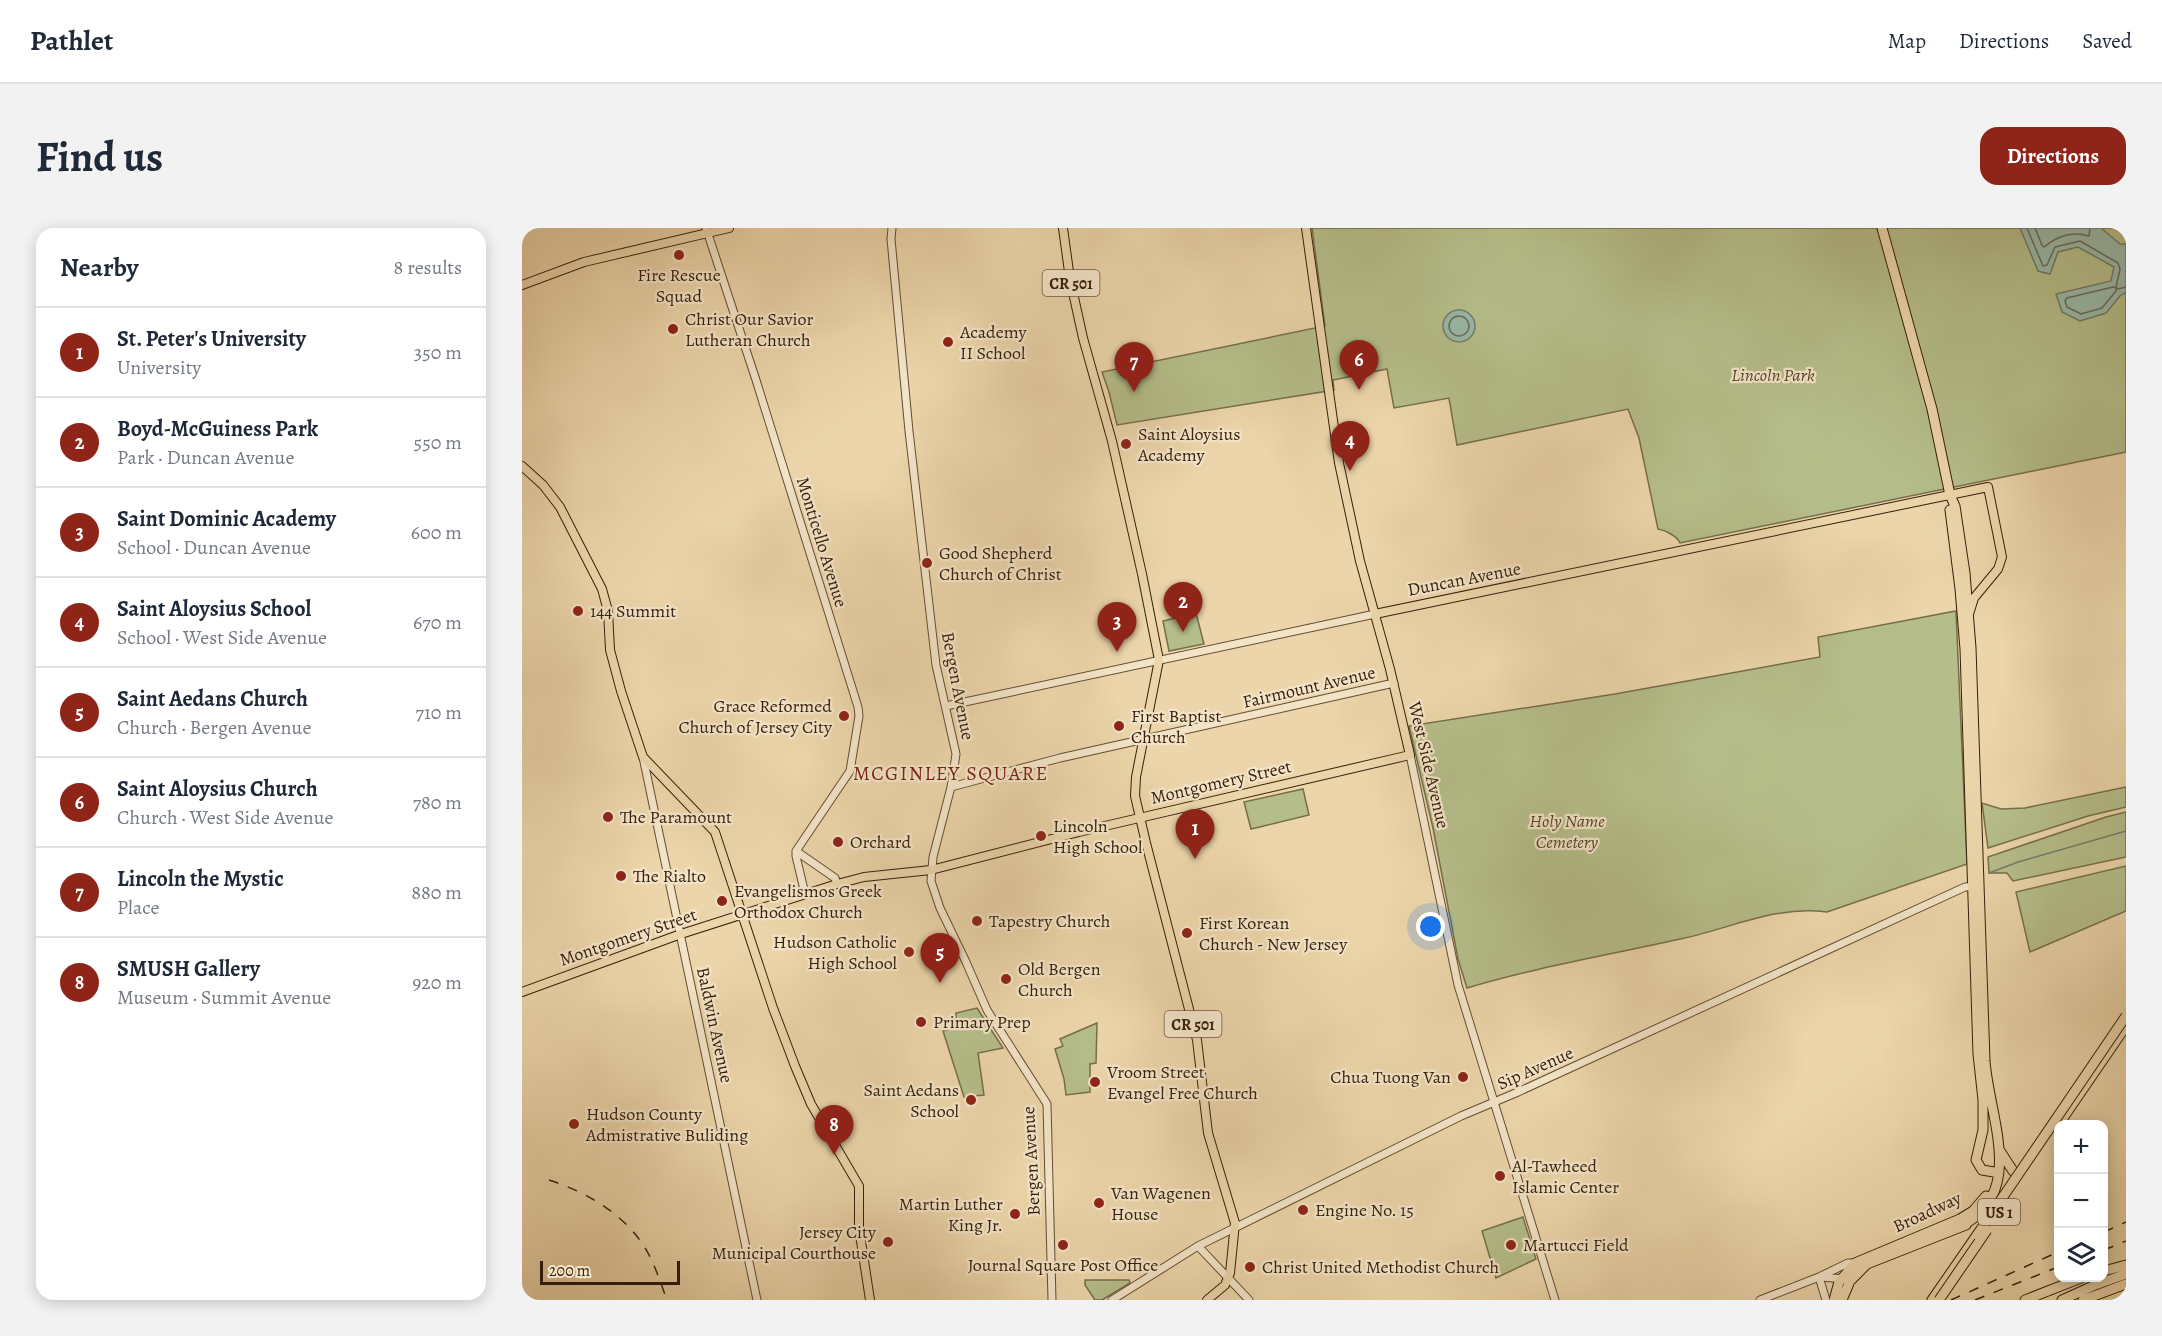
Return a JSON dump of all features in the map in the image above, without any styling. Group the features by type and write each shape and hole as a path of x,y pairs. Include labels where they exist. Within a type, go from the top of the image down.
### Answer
{"highway":[{"path":"1882,228 1930,401 1950,495 1955,506 1969,614 1978,1054 1983,1098 1994,1154 1994,1172 1982,1170 1976,1160 1983,1130 1983,1098"},
{"path":"1950,495 1949,507 1965,649 1986,1077 2001,1166 1997,1186 1982,1211 1961,1226"},
{"name":"US 1","path":"1932,1300 2126,1016"},
{"name":"US 1","path":"2062,1120 2126,1026"},
{"name":"US 1","path":"1939,1300 2054,1132"},
{"path":"1998,1147 2013,1172"},
{"name":"Broadway","path":"1855,1263 1966,1216 1985,1197 1994,1172"},
{"name":"Broadway","path":"1845,1278 1871,1262 1986,1217 2009,1205 2000,1198 1997,1186"},
{"path":"1834,1300 1855,1263"},
{"path":"2108,1270 2126,1266"},
{"path":"2062,1300 2126,1274"},
{"path":"1842,1300 1845,1278"},
{"path":"2025,1300 2071,1282"},
{"path":"2085,1300 2126,1284"}],"main road":[{"path":"522,285 584,262 707,231 729,228"},
{"name":"CR 501","path":"1063,228 1072,290 1112,441 1159,660 1135,789 1157,892 1196,1034 1208,1133 1233,1214 1235,1229 1232,1264 1227,1279"},
{"name":"West Side Avenue","path":"1306,228 1339,459 1360,561 1394,683 1410,755"},
{"path":"522,466 543,485 560,507 602,589 608,611 610,650 643,757 715,832 777,1018 811,1104 859,1186 859,1228 870,1300"},
{"name":"Duncan Avenue","path":"1375,614 1988,487 2002,556 1997,571 1974,598 1969,614"},
{"name":"Montgomery Street","path":"522,992 681,934 837,884 864,877 931,870 1140,817 1410,755"},
{"path":"1207,1300 1225,1285 1227,1279"}],"street":[{"name":"Bergen Avenue","path":"892,228 901,356 921,549 936,665 956,754 951,787 931,870 933,893 987,1010 1047,1104 1052,1300"},
{"name":"Monticello Avenue","path":"707,231 858,707 859,716 850,771 796,851"},
{"name":"Duncan Avenue","path":"946,706 1375,614"},
{"name":"Fairmount Avenue","path":"951,787 1060,758 1394,683"},
{"name":"West Side Avenue","path":"1410,755 1456,977 1556,1300"},
{"name":"Baldwin Avenue","path":"643,757 757,1300"},
{"path":"796,851 835,878 837,884"},
{"path":"796,851 806,894"},
{"name":"Sip Avenue","path":"1112,1300 1198,1246 1448,1122 1965,887 1976,886"},
{"path":"1198,1246 1249,1300"},
{"path":"1760,1300 1819,1277 1831,1269 1855,1263"},
{"path":"1831,1269 1837,1270 1845,1278"},
{"path":"1819,1277 1845,1278"},
{"path":"1819,1277 1826,1300"}],"green space":[{"name":"Lincoln Park","path":"1312,228 2126,228 2126,452 1680,543 1670,534 1658,529 1639,438 1628,409 1457,445 1449,398 1394,408 1387,369 1333,380 1334,390 1117,425 1102,372 1325,326"},
{"name":"Holy Name Cemetery","path":"1956,611 1967,864 1827,912 1789,912 1771,915 1699,935 1546,967 1467,988 1458,959 1433,828 1409,726 1615,694 1820,657 1818,637"},
{"path":"1196,613 1204,644 1169,651 1163,621"},
{"path":"2126,787 2126,807 2088,816 1988,848 1982,803 2001,809 2025,808"},
{"path":"1303,789 1309,815 1251,829 1244,802"},
{"path":"2126,812 2126,857 2013,881 2007,873 1989,873 1988,857"},
{"path":"2126,866 2126,911 2030,952 2016,892"},
{"path":"977,1008 1003,1048 978,1053 984,1095 964,1097 943,1031 956,1027 956,1013"},
{"path":"1097,1023 1096,1063 1090,1064 1090,1092 1066,1095 1055,1049 1063,1046 1060,1039"},
{"name":"Martucci Field","path":"1523,1217 1536,1259 1496,1278 1482,1231"},
{"path":"1085,1280 1129,1280 1130,1283 1102,1300 1095,1300 1085,1285"}],"water":[{"path":"2020,228 2101,228 2120,244 2126,244 2126,292 2106,313 2080,321 2062,312 2056,294 2111,281 2114,267 2078,247 2058,252 2050,274 2038,271"},
{"path":"1459,310 1471,314 1475,326 1471,338 1459,342 1447,338 1443,326 1447,314"}],"waterway":[{"path":"1989,873 2018,862 2126,831"}],"railway":[{"path":"549,1180 592,1199 618,1217 629,1228 648,1253 667,1300"},
{"path":"2108,1230 2126,1222"},
{"path":"2108,1248 2126,1241"},
{"path":"1951,1300 2054,1254"},
{"path":"1975,1300 2054,1269"}],"place":[{"name":"Fire Rescue Squad","path":"679,255"},
{"name":"Christ Our Savior Lutheran Church","path":"673,329"},
{"name":"Academy II School","path":"948,342"},
{"name":"Saint Aloysius Church","path":"1359,390"},
{"name":"Lincoln the Mystic","path":"1134,392"},
{"name":"Saint Aloysius Academy","path":"1126,444"},
{"name":"Saint Aloysius School","path":"1350,471"},
{"name":"Good Shepherd Church of Christ","path":"927,563"},
{"name":"144 Summit","path":"578,611"},
{"name":"Boyd-McGuiness Park","path":"1183,632"},
{"name":"Saint Dominic Academy","path":"1117,652"},
{"name":"Grace Reformed Church of Jersey City","path":"844,716"},
{"name":"First Baptist Church","path":"1119,726"},
{"name":"The Paramount","path":"608,817"},
{"name":"Lincoln High School","path":"1041,836"},
{"name":"Orchard","path":"838,842"},
{"name":"St. Peter's University","path":"1195,859"},
{"name":"The Rialto","path":"621,876"},
{"name":"Evangelismos Greek Orthodox Church","path":"722,901"},
{"name":"Tapestry Church","path":"977,921"},
{"name":"First Korean Church - New Jersey","path":"1187,933"},
{"name":"Hudson Catholic High School","path":"909,952"},
{"name":"Old Bergen Church","path":"1006,979"},
{"name":"Saint Aedans Church","path":"940,983"},
{"name":"Primary Prep","path":"921,1022"},
{"name":"Chua Tuong Van","path":"1463,1077"},
{"name":"Vroom Street Evangel Free Church","path":"1095,1082"},
{"name":"Saint Aedans School","path":"971,1100"},
{"name":"Hudson County Admistrative Buliding","path":"574,1124"},
{"name":"SMUSH Gallery","path":"834,1155"},
{"name":"Al-Tawheed Islamic Center","path":"1500,1176"},
{"name":"Van Wagenen House","path":"1099,1203"},
{"name":"Engine No. 15","path":"1303,1210"},
{"name":"Martin Luther King Jr.","path":"1015,1214"},
{"name":"Jersey City Municipal Courthouse","path":"888,1242"},
{"name":"Journal Square Post Office","path":"1063,1245"},
{"name":"Martucci Field","path":"1511,1245"},
{"name":"Christ United Methodist Church","path":"1250,1267"}],"district":[{"name":"MCGINLEY SQUARE","path":"951,773"}]}
